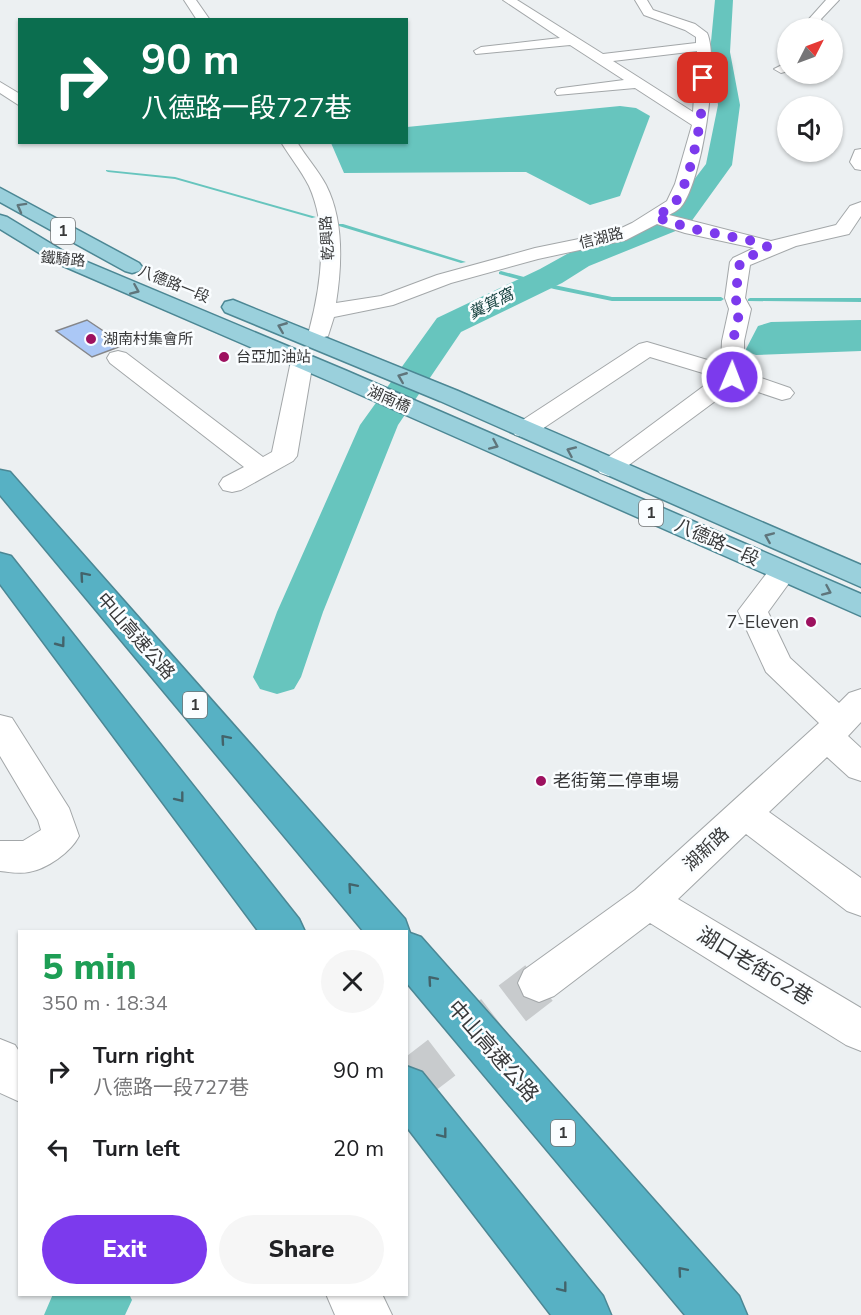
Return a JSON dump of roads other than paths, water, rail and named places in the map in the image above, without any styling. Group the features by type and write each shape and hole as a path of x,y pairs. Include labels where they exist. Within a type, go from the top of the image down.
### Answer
{"highway":[{"name":"中山高速公路","path":"0,478 388,930"},
{"path":"0,563 282,930"},
{"name":"中山高速公路","path":"408,952 720,1315"},
{"path":"408,1091 584,1315"}],"main road":[{"name":"八德路一段","path":"0,194 127,265 190,290"},
{"name":"八德路一段","path":"0,221 61,258 338,376"},
{"name":"鐵騎路","path":"19,255 127,265"},
{"name":"八德路一段","path":"212,299 356,358"},
{"name":"湖南橋","path":"356,358 445,409"},
{"name":"湖南橋","path":"338,376 445,409"},
{"name":"八德路一段","path":"445,409 524,430 861,577"},
{"name":"八德路一段","path":"445,409 783,572 861,606"}],"street":[{"path":"190,0 203,18"},
{"path":"509,0 700,123"},
{"path":"598,59 704,46 702,36 690,27 648,12 641,0"},
{"path":"816,18 833,0"},
{"path":"481,51 572,41"},
{"name":"信湖路","path":"324,312 386,301 426,285 535,254 619,236 661,219 674,204 684,184 700,123 704,46"},
{"path":"562,92 637,83"},
{"path":"0,86 18,101"},
{"path":"0,109 9,109 18,104"},
{"name":"乾興路","path":"290,144 318,187 327,219 330,262 324,312 317,341"},
{"path":"861,154 858,162 861,165"},
{"path":"732,377 733,341 740,309 735,298 740,262 768,247 806,236 842,230 856,210 861,207"},
{"path":"661,219 693,229 753,241 768,247"},
{"path":"524,430 647,349 709,367 782,393"},
{"path":"118,358 261,468"},
{"path":"232,484 284,456 302,361"},
{"path":"609,468 732,377"},
{"path":"783,572 753,611 777,664 842,720 861,768"},
{"name":"湖新路","path":"539,982 649,902 842,720"},
{"path":"0,727 56,818 61,836 28,857 0,856"},
{"path":"744,813 861,899"},
{"name":"湖口老街62巷","path":"649,902 861,1031"},
{"path":"0,1060 6,1072 18,1081"},
{"path":"352,1296 366,1315"}],"water":[{"path":"620,106 636,108 650,116 620,196 590,205 526,172 344,173 331,144 408,144 408,127"},
{"path":"861,320 861,351 756,355 745,351 758,326 771,322"}],"waterway":[{"name":"糞箕窩","path":"277,677 300,612 379,425 449,325 551,276 578,260 678,220 719,165 729,105 720,52 724,0"},
{"path":"108,171 175,178 314,217"},
{"path":"341,225 463,262"},
{"path":"501,273 612,299 721,299"},
{"path":"750,300 861,300"},
{"name":"糞箕窩","path":"83,1315 93,1300"}],"tunnel":[{"path":"408,1083 539,983"}],"place":[{"name":"湖南村集會所","path":"91,339"},
{"name":"台亞加油站","path":"224,357"},
{"name":"7-Eleven","path":"811,622"},
{"name":"老街第二停車場","path":"541,781"}]}
